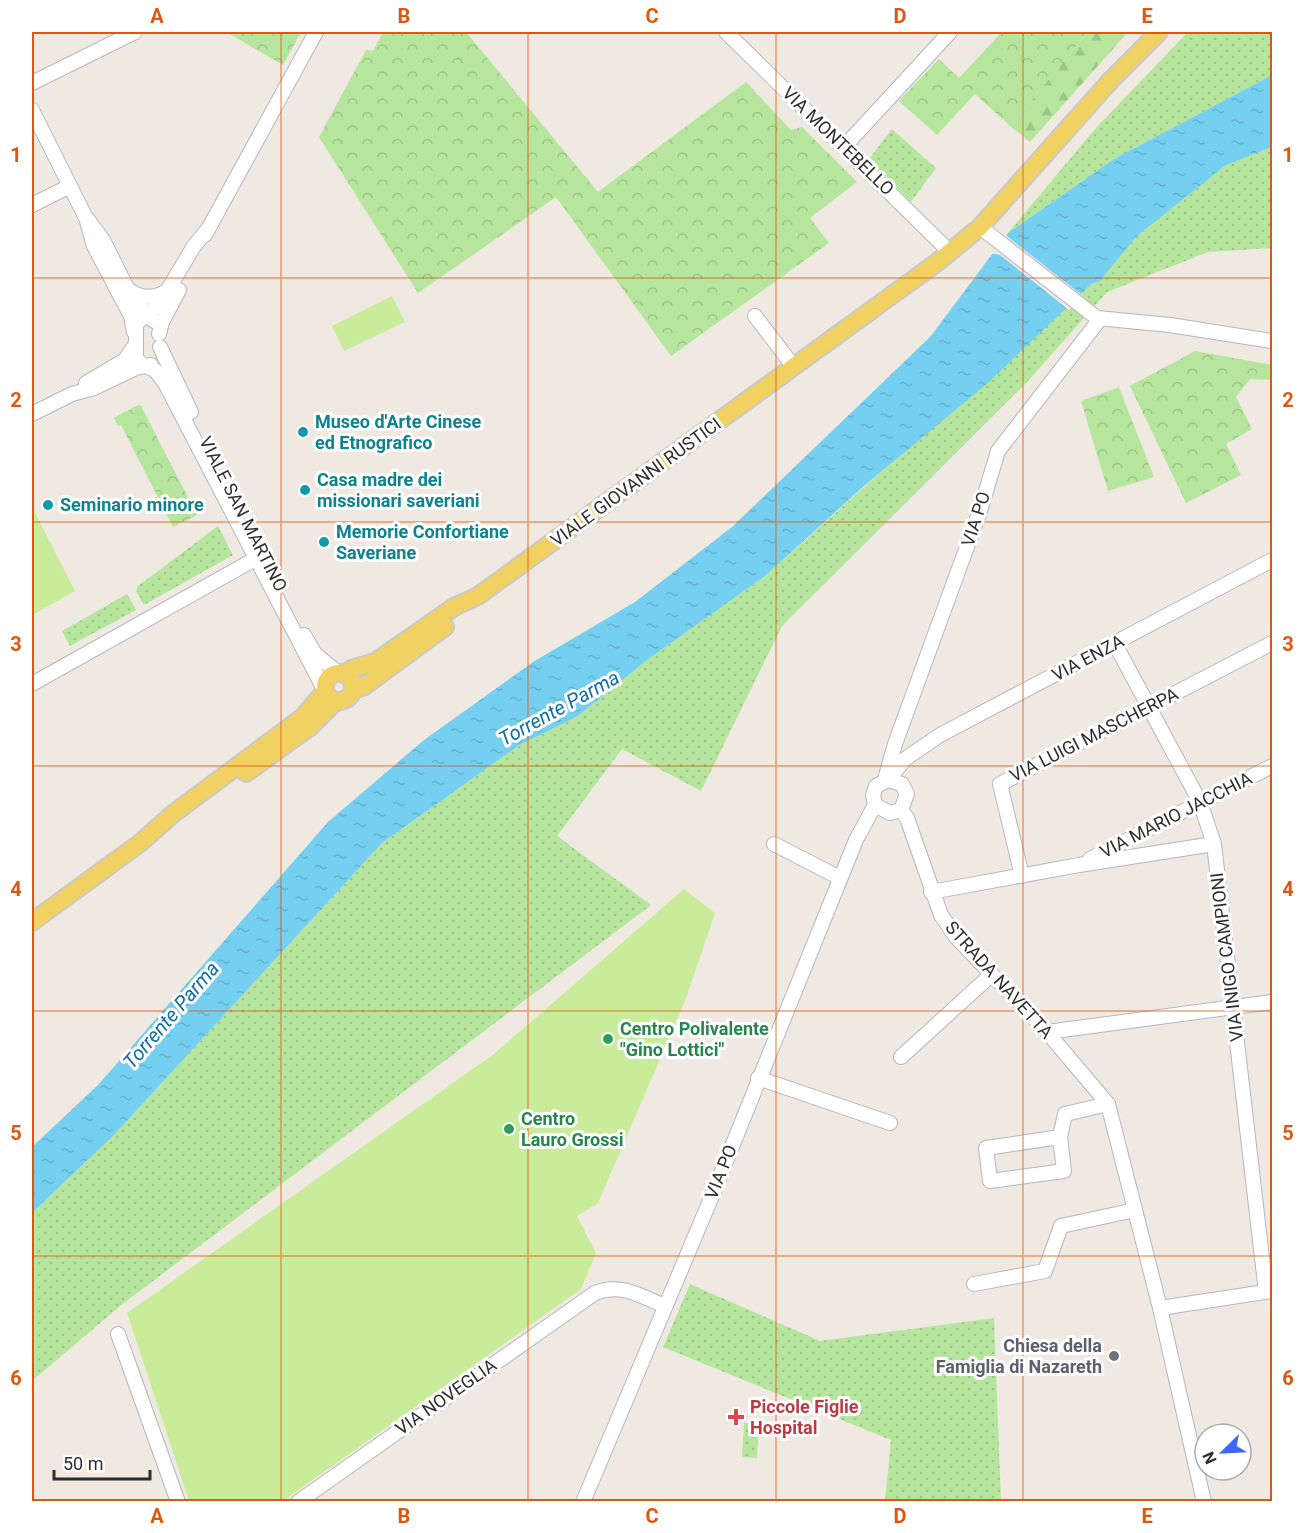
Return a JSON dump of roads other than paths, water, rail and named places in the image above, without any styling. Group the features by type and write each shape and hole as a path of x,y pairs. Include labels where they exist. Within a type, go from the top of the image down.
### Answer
{"main road":[{"name":"VIALE GIOVANNI RUSTICI","path":"330,696 347,699 353,690 363,687 457,618 478,596 950,252 980,227 1111,80 1159,32"},
{"name":"VIALE GIOVANNI RUSTICI","path":"33,916 140,843 176,824 310,727 330,696 327,679 375,662 454,607 478,596"},
{"path":"342,674 352,681 353,690"}],"street":[{"path":"32,83 135,32"},
{"path":"32,414 72,394 93,388 136,368 149,366 158,360 164,317 200,250 208,229 316,32"},
{"name":"VIA MONTEBELLO","path":"726,32 950,252"},
{"path":"844,147 950,32"},
{"path":"32,110 85,216 94,246 131,316 135,337"},
{"path":"32,205 70,186"},
{"name":"VIALE SAN MARTINO","path":"85,216 103,240 135,303 148,319 160,340 184,399 310,646 318,658 342,674"},
{"path":"980,227 1095,316 1272,341"},
{"path":"72,394 90,380 125,360 133,351 136,324 148,319 192,249 208,229"},
{"path":"125,285 133,293 146,296 159,295 170,287"},
{"path":"755,316 794,367"},
{"name":"VIA PO","path":"886,780 895,744 982,507 998,451 1095,316"},
{"name":"VIALE SAN MARTINO","path":"135,337 136,358 141,364 155,370 165,383 255,559 330,696"},
{"path":"32,684 255,559"},
{"name":"VIA ENZA","path":"910,756 940,735 1272,560"},
{"name":"VIA LUIGI MASCHERPA","path":"1022,876 1000,784 1272,643"},
{"name":"VIA INIGO CAMPIONI","path":"1115,644 1200,802 1214,844 1269,1292"},
{"path":"880,809 901,810 907,794 902,784 910,756 895,744"},
{"name":"VIA PO","path":"583,1502 712,1196 856,840 880,809 874,790 910,756"},
{"name":"VIA MARIO JACCHIA","path":"1079,865 1272,766"},
{"path":"886,780 902,784"},
{"name":"STRADA NAVETTA","path":"901,810 907,819 931,892 941,915 956,937 1047,1032 1108,1104 1160,1308 1204,1502"},
{"path":"774,844 840,878"},
{"name":"VIA MARIO JACCHIA","path":"931,892 1079,865 1214,844"},
{"path":"901,1057 991,975"},
{"path":"1047,1032 1272,1002"},
{"path":"758,1078 890,1123"},
{"path":"1060,1137 986,1148 990,1181 1064,1171 1060,1137 1065,1114 1108,1104"},
{"path":"974,1284 1045,1271 1061,1226 1135,1210"},
{"name":"VIA NOVEGLIA","path":"298,1502 595,1293 610,1287 664,1306"},
{"path":"1160,1308 1269,1292"},
{"path":"118,1334 178,1502"}],"water":[{"name":"Torrente Parma","path":"1272,75 1272,147 1226,165 1136,237 1100,281 1091,284 989,382 864,486 765,576 647,660 578,716 518,746 382,843 113,1136 32,1213 32,1147 98,1085 328,822 424,740 533,662 635,602 732,527 931,336 1008,233 1114,159"}],"place":[{"name":"Museo d'Arte Cinese ed Etnografico","path":"303,432"},
{"name":"Casa madre dei missionari saveriani","path":"305,490"},
{"name":"Seminario minore","path":"48,505"},
{"name":"Memorie Confortiane Saveriane","path":"324,542"},
{"name":"Centro Polivalente \"Gino Lottici\"","path":"608,1039"},
{"name":"Centro Lauro Grossi","path":"509,1129"},
{"name":"Chiesa della Famiglia di Nazareth","path":"1114,1356"},
{"name":"Piccole Figlie Hospital","path":"736,1417"}]}
